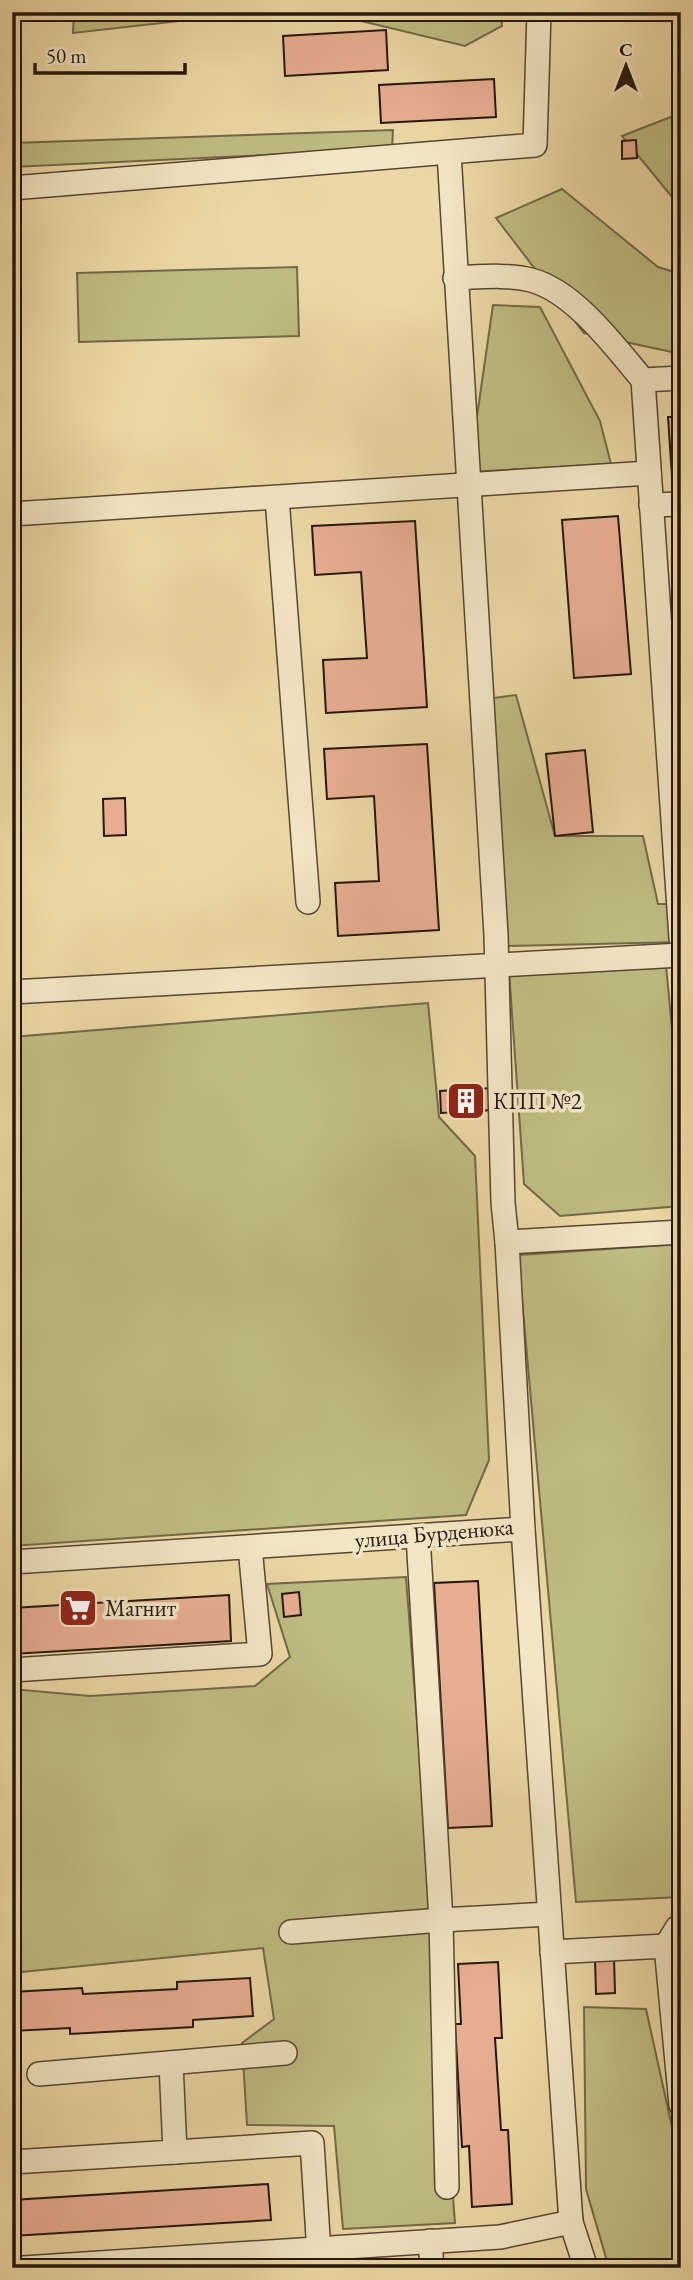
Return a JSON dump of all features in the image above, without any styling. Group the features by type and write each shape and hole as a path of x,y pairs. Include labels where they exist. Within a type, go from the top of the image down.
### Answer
{"street":[{"path":"12,188 535,145 539,12"},
{"name":"улица Бурденюка","path":"12,1562 523,1529 503,1203 496,935 449,153"},
{"path":"455,278 505,276 530,279 553,288 598,327 643,380 681,938"},
{"path":"643,380 681,378"},
{"path":"12,514 649,473"},
{"path":"277,498 307,902"},
{"path":"651,505 681,504"},
{"path":"12,992 681,955"},
{"path":"507,1242 681,1232"},
{"path":"523,1529 571,2222 586,2268"},
{"path":"418,1536 441,1920 447,2188"},
{"path":"12,1670 260,1654 250,1547"},
{"path":"291,1932 549,1914"},
{"path":"681,1927 677,1928 666,1945 681,2105"},
{"path":"552,1952 666,1945"},
{"path":"39,2074 285,2053"},
{"path":"171,2063 176,2152"},
{"path":"12,2162 312,2143 319,2258"},
{"path":"23,2268 319,2258 430,2241 500,2236 571,2222"},
{"path":"430,2241 432,2268"}],"shaded area":[{"path":"74,12 501,12 502,26 465,46 332,14 233,15 73,33"},
{"path":"681,113 681,208 622,136"},
{"path":"393,130 392,149 12,167 12,143"},
{"path":"562,189 658,267 681,274 681,354 584,333 496,218"},
{"path":"297,267 299,336 79,342 77,273"},
{"path":"493,305 540,307 600,421 611,464 469,472"},
{"path":"516,695 555,836 643,836 658,904 681,904 681,942 506,946 486,699"},
{"path":"666,966 681,1122 681,1206 560,1216 524,1184 509,971"},
{"path":"428,1003 439,1117 475,1156 489,1460 466,1515 12,1546 12,1037"},
{"path":"681,1244 681,1897 576,1902 518,1255"},
{"path":"406,1577 455,2223 343,2229 334,2126 247,2125 242,2043 274,2019 263,1948 12,1973 12,1689 90,1696 255,1686 290,1657 267,1584"},
{"path":"584,2007 646,2009 676,2145 681,2147 681,2268 609,2268 586,2189"}],"building":[{"path":"386,30 388,70 285,76 283,36"},
{"path":"494,79 496,117 381,123 379,85"},
{"path":"636,140 637,158 622,159 622,141"},
{"path":"668,417 681,417 681,490 673,491"},
{"path":"618,516 631,674 574,678 562,520"},
{"path":"415,521 427,707 326,713 323,660 367,658 361,572 315,575 312,526"},
{"path":"427,744 439,930 338,936 335,883 379,881 374,796 327,799 324,749"},
{"path":"585,750 593,832 555,836 546,754"},
{"path":"12,791 20,924 12,924"},
{"path":"125,798 126,835 104,836 103,799"},
{"name":"КПП №2","path":"492,1088 493,1110 441,1113 440,1091"},
{"path":"478,1581 492,1826 448,1828 434,1583"},
{"path":"299,1592 301,1615 284,1617 282,1594"},
{"path":"229,1595 231,1641 12,1654 12,1608"},
{"path":"614,1958 615,1993 596,1994 595,1959"},
{"path":"498,1962 502,2038 495,2038 501,2130 508,2130 512,2204 472,2207 469,2146 462,2147 455,2024 461,2024 458,1964"},
{"path":"250,1978 253,2016 193,2020 193,2027 70,2034 70,2028 12,2031 12,1992 82,1988 83,1994 177,1989 177,1982"},
{"path":"268,2184 271,2220 12,2236 12,2200"}],"place":[{"name":"КПП №2","path":"466,1101"},
{"name":"Магнит","path":"78,1608"}]}
